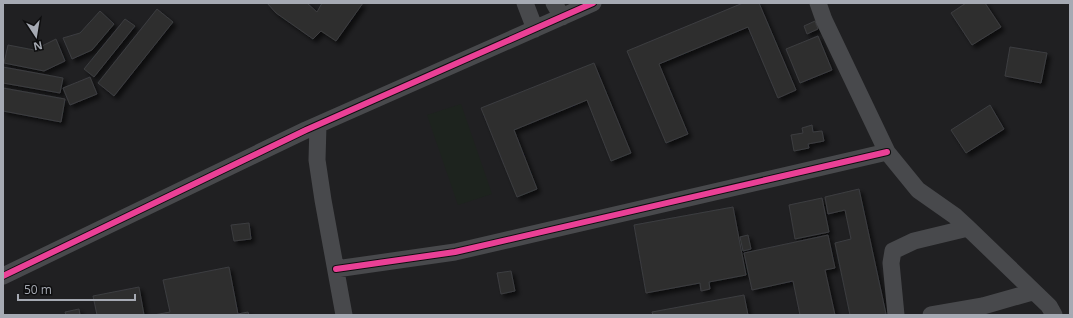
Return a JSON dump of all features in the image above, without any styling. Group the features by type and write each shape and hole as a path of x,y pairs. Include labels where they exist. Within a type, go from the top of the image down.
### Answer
{"street":[{"path":"525,3 535,29"},
{"path":"3,276 306,130 535,29 558,10 593,3"},
{"path":"818,3 824,20 887,152 918,190 955,216 1032,292 1049,306 1054,315"},
{"path":"318,125 317,160 344,315"},
{"path":"336,269 455,252 887,152"},
{"path":"896,315 890,263 894,252 914,241 968,228"},
{"path":"931,315 983,306 1032,292"}],"shaded area":[{"path":"3,3 1070,3 1070,315 3,315"},
{"path":"461,104 492,194 458,205 427,115"}],"building":[{"path":"267,3 307,3 317,12 322,3 363,3 336,41 321,31 313,39 276,13"},
{"path":"743,3 759,3 796,90 778,98 748,27 659,64 688,134 666,143 627,51"},
{"path":"966,3 985,3 1001,27 972,45 951,13"},
{"path":"157,9 173,22 114,96 98,83"},
{"path":"100,11 114,24 92,50 72,59 63,38 80,33"},
{"path":"125,19 135,26 94,77 84,69"},
{"path":"815,21 818,29 807,34 804,26"},
{"path":"818,36 832,70 800,83 786,49"},
{"path":"56,39 65,61 44,71 4,63 8,45 34,50"},
{"path":"1010,47 1047,53 1041,83 1005,76"},
{"path":"594,63 631,153 611,161 587,100 514,130 537,189 517,197 481,108"},
{"path":"3,67 63,78 60,93 3,83"},
{"path":"90,77 97,94 70,105 63,88"},
{"path":"3,88 65,99 61,122 3,111"},
{"path":"990,105 1004,129 966,153 951,130"},
{"path":"812,125 813,132 822,131 824,141 808,144 809,148 794,151 791,135 803,133 802,128"},
{"path":"859,189 886,314 882,315 850,315 835,243 851,239 845,210 828,214 825,197"},
{"path":"822,198 829,232 795,239 789,205"},
{"path":"733,207 746,275 709,282 710,289 701,291 700,283 646,293 634,225"},
{"path":"249,223 251,239 234,241 231,225"},
{"path":"748,235 751,249 743,251 740,237"},
{"path":"828,235 835,268 825,270 835,315 800,315 793,281 752,290 744,253"},
{"path":"229,267 238,314 248,312 249,315 154,315 170,312 163,280"},
{"path":"511,271 515,291 501,294 497,273"},
{"path":"139,287 144,315 97,315 93,296"},
{"path":"744,295 748,315 653,315 652,312"},
{"path":"79,309 80,315 66,315 65,312"}],"cycle path":[{"path":"3,276 306,130 593,3"},
{"path":"336,269 455,252 887,152"}]}
